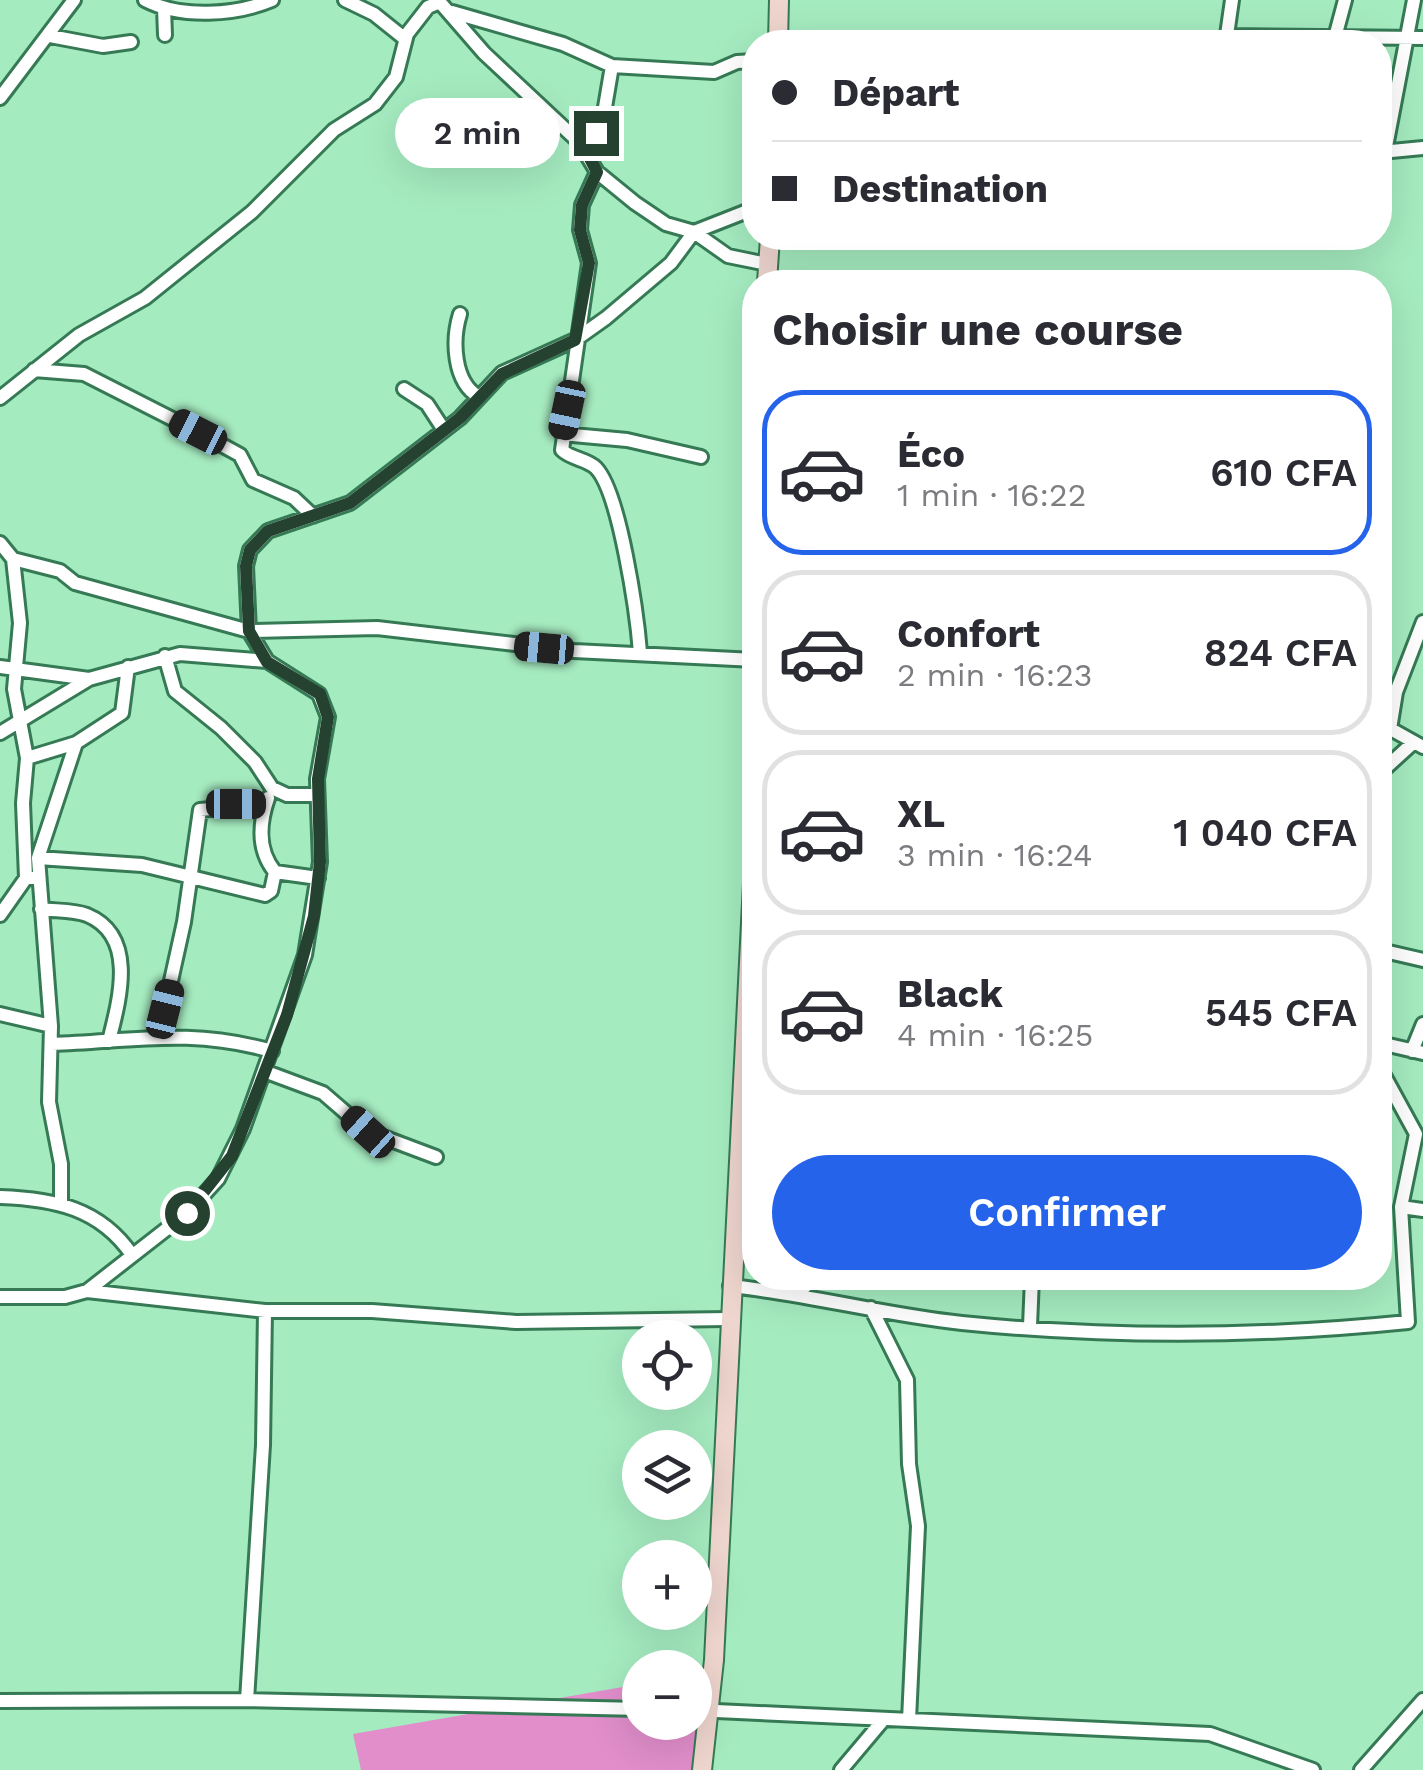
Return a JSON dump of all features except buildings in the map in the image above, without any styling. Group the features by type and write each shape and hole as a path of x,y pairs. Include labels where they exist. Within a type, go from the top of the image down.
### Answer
{"street":[{"path":"0,98 74,0"},
{"path":"145,0 164,8 213,12 272,0"},
{"path":"345,0 374,14 404,38"},
{"path":"778,30 779,0"},
{"path":"1228,30 1232,0"},
{"path":"1338,30 1345,0"},
{"path":"1392,118 1416,38 1414,0"},
{"path":"442,4 484,54 518,81 585,149 597,172 652,216 694,232 728,256 760,270"},
{"path":"0,398 78,335 145,298 252,212 334,130 375,104 396,77 404,38 428,7 442,4 563,44 612,66 714,72 742,64"},
{"path":"164,8 165,35"},
{"path":"50,36 83,45 131,42"},
{"path":"585,149 603,118 612,66"},
{"path":"1392,151 1423,148"},
{"path":"597,172 582,205 580,230 589,263 562,450 595,467 609,495 632,590 640,652"},
{"path":"267,662 249,631 246,566 250,550 268,531 350,503 444,430 502,374 575,340 671,263 694,232 742,213"},
{"path":"460,314 456,353 466,385 479,398"},
{"path":"34,370 84,374 198,432 240,456 253,480 294,498 313,516"},
{"path":"404,388 427,404 444,430"},
{"path":"562,434 626,440 701,457"},
{"path":"0,542 13,559 20,623 14,698 22,718 28,758 23,803 32,878 41,909 52,1044 49,1102 61,1164 60,1204"},
{"path":"13,559 60,571 75,583 249,631 377,628 574,651 742,659"},
{"path":"1392,704 1423,622"},
{"path":"0,733 68,695 89,678 166,656 203,653 267,662 314,688 328,717 317,795 322,838 318,878 298,986 232,1156 218,1179 187,1213 87,1291"},
{"path":"166,656 174,692 221,728 255,762 272,788 287,795 317,795"},
{"path":"28,758 76,743 122,713 128,666"},
{"path":"0,667 89,678"},
{"path":"1392,730 1418,745 1392,764"},
{"path":"0,916 32,878 76,743"},
{"path":"38,858 105,860 191,873 265,895 272,891 276,872 262,846 266,804 272,788"},
{"path":"159,1035 200,810 266,804"},
{"path":"276,872 318,878"},
{"path":"41,909 89,916 114,938 121,980 109,1041"},
{"path":"1392,953 1423,960"},
{"path":"0,1014 51,1026"},
{"path":"1392,1046 1417,1052 1423,1024"},
{"path":"52,1044 159,1035 230,1039 272,1051"},
{"path":"264,1071 323,1093 368,1132 436,1158"},
{"path":"1392,1090 1423,1149"},
{"path":"769,1290 960,1323 1242,1336 1408,1322 1401,1207 1416,1134"},
{"path":"706,1650 742,1136"},
{"path":"0,1197 60,1204 103,1220 132,1255"},
{"path":"1401,1207 1423,1210"},
{"path":"730,1286 742,1287"},
{"path":"798,1293 802,1290"},
{"path":"1030,1326 1032,1290"},
{"path":"0,1297 65,1297 87,1291 265,1312 372,1311 516,1322 728,1318"},
{"path":"872,1308 908,1380 909,1464 918,1526 909,1720"},
{"path":"247,1700 263,1445 265,1312"},
{"path":"0,1701 247,1700 622,1709"},
{"path":"1362,1770 1423,1700"},
{"path":"712,1710 1210,1734 1313,1770"},
{"path":"842,1770 884,1718"},
{"path":"702,1740 702,1770"}],"shaded area":[{"path":"622,1687 622,1740 700,1740 697,1770 361,1770 353,1734"}],"route":[{"path":"187,1213 203,1198 232,1156 254,1091 298,986 314,916 320,862 321,815 317,795 328,717 320,694 267,662 249,631 246,560 254,543 268,531 350,503 460,418 496,378 575,340 589,263 580,230 582,205 597,172 585,149 596,133"}]}
